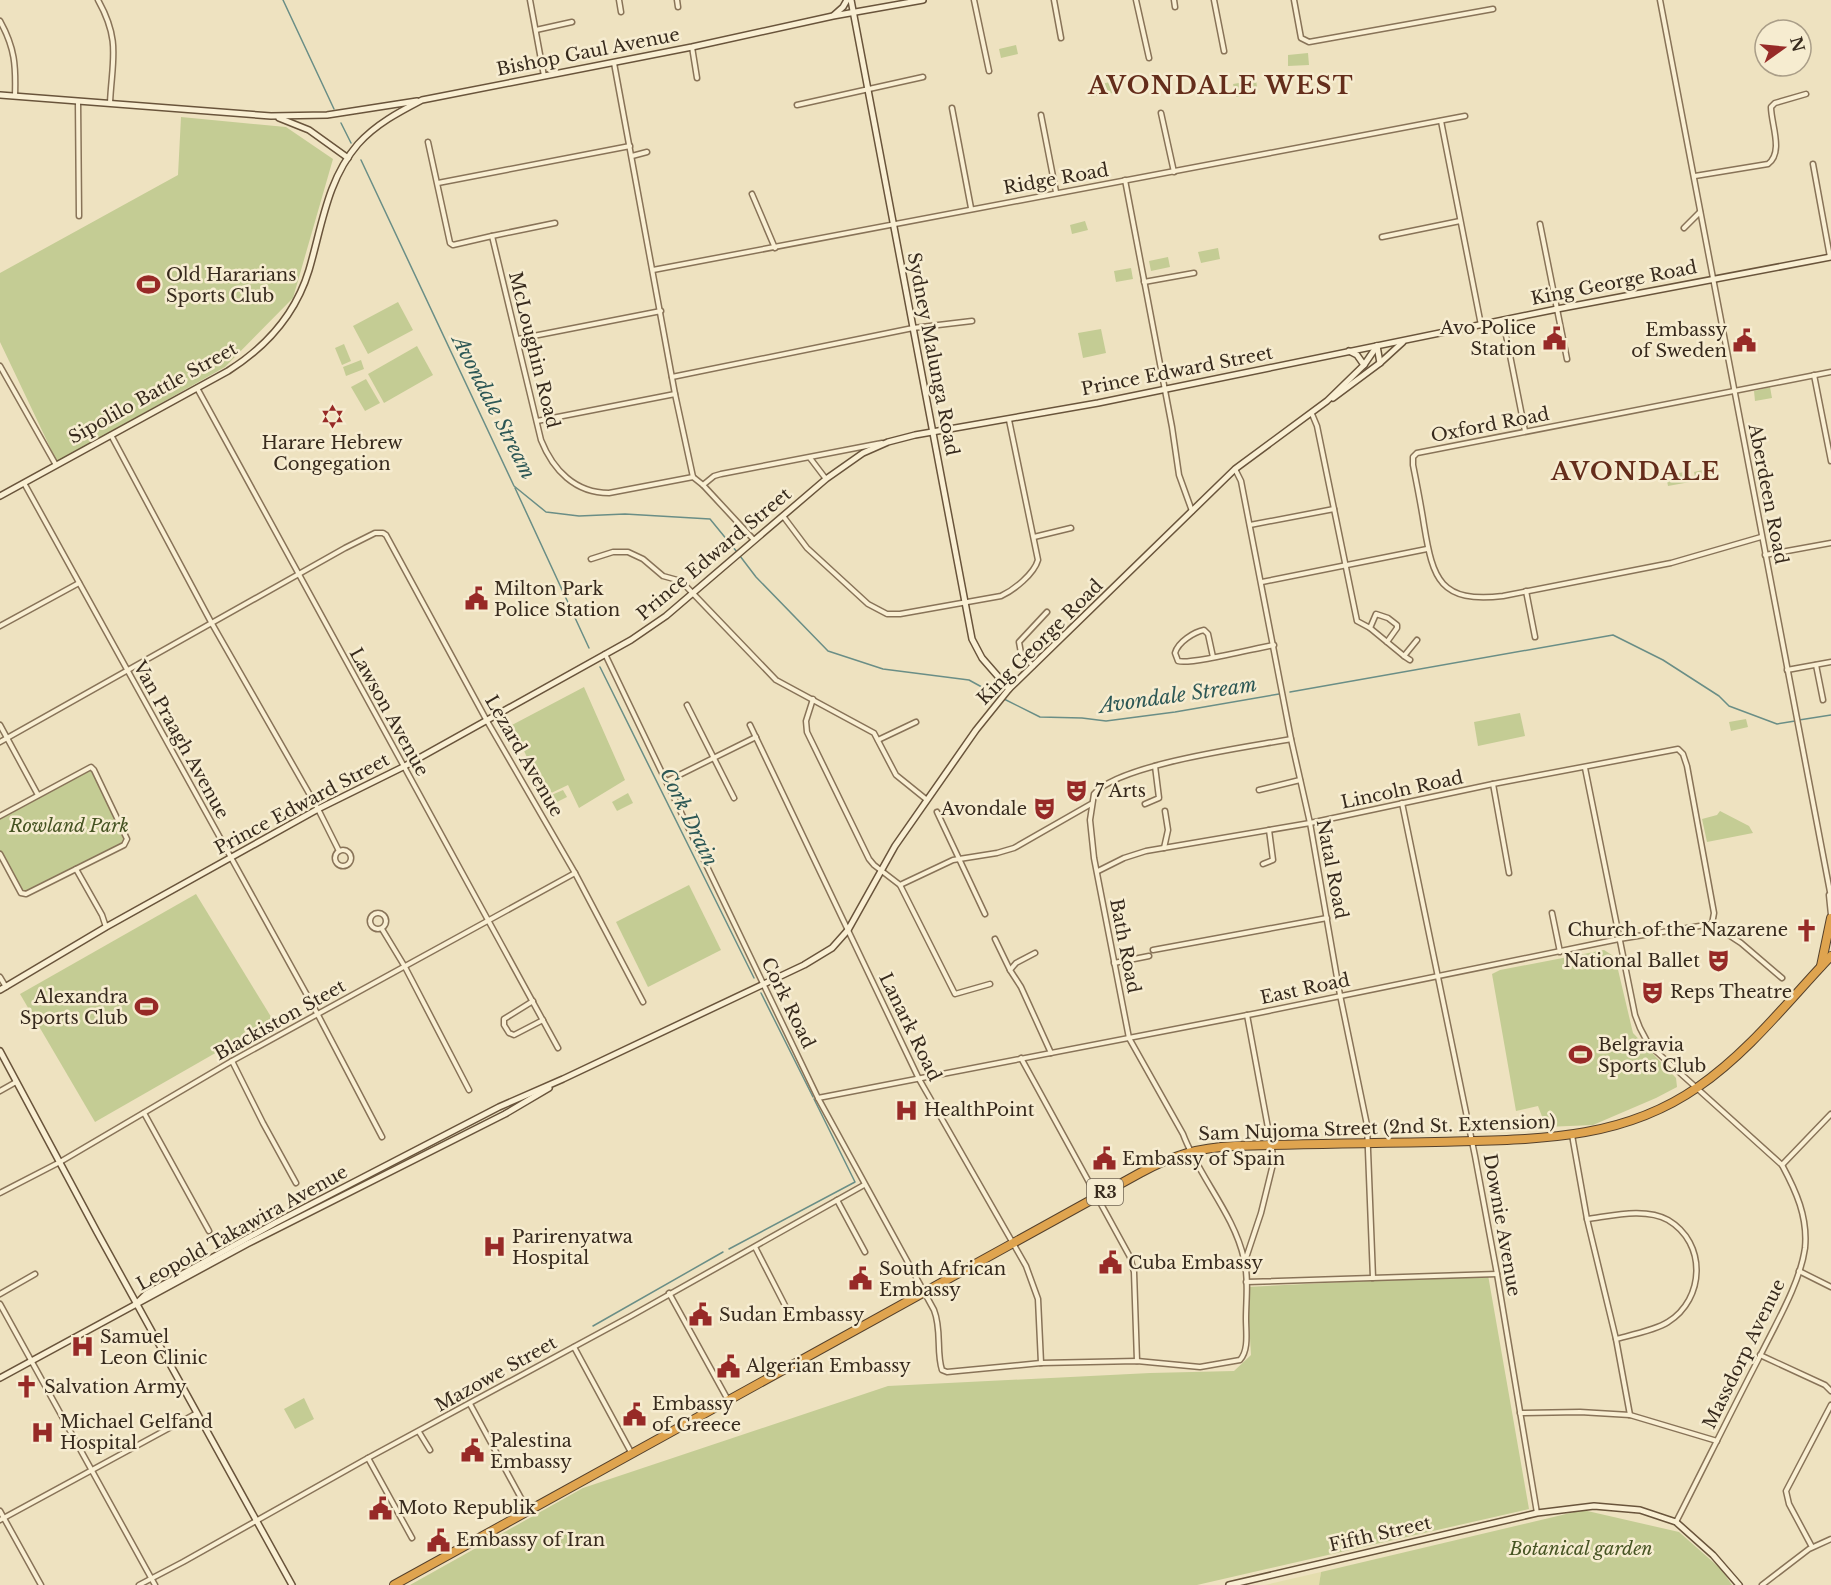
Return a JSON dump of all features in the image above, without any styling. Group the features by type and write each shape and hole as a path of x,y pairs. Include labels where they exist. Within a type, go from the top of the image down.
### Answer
{"highway":[{"path":"1820,967 1831,917"},
{"name":"Sam Nujoma Street (2nd St. Extension)","path":"394,1585 1154,1165 1190,1151 1235,1146 1472,1141 1572,1135 1628,1123 1698,1088 1780,1012 1831,956"},
{"path":"1820,967 1831,961"}],"main road":[{"path":"833,16 840,12 849,0"},
{"name":"Sydney Malunga Road","path":"849,0 854,12 972,639 987,666 1010,689"},
{"name":"Bishop Gaul Avenue","path":"348,158 363,139 383,123 422,100 833,16 924,0"},
{"path":"0,94 271,116 327,115 422,100"},
{"path":"271,116 309,130 348,158"},
{"name":"Sipolilo Battle Street","path":"0,496 228,371 249,357 280,326 302,288 328,196 348,158"},
{"name":"King George Road","path":"1327,401 1380,363 1404,341 1830,257"},
{"name":"Prince Edward Street","path":"3,988 106,927 318,809 403,767 487,721 653,625 826,479 863,453 888,442 932,432 1009,420 1404,341"},
{"path":"1377,346 1380,363"},
{"name":"King George Road","path":"764,984 815,959 832,948 848,930 880,871 927,800 995,706 1010,689 1235,469 1312,414 1364,365 1377,346"},
{"path":"1349,351 1357,355 1364,365"},
{"name":"Leopold Takawira Avenue","path":"0,1378 137,1303 146,1294 275,1223 499,1107 764,984"},
{"path":"0,1051 292,1585"},
{"name":"Fifth Street","path":"1229,1585 1537,1513 1594,1506 1640,1510 1676,1522"},
{"path":"1676,1522 1713,1554 1739,1585"}],"street":[{"path":"98,0 108,19 113,37 110,103"},
{"path":"530,0 544,76"},
{"path":"619,0 621,12"},
{"path":"677,0 678,6"},
{"path":"974,0 989,71"},
{"path":"1054,0 1061,38"},
{"path":"1136,0 1149,58"},
{"path":"1174,0 1175,7"},
{"path":"1214,0 1224,51"},
{"path":"1294,0 1301,38 1306,42 1493,9"},
{"name":"Aberdeen Road","path":"1660,0 1794,705 1828,888 1831,917"},
{"path":"0,21 12,45 15,57 15,96"},
{"path":"536,30 572,22"},
{"path":"692,46 697,78"},
{"path":"614,62 675,394 693,477 753,540"},
{"path":"797,105 923,77"},
{"path":"1695,176 1768,164 1774,159 1776,152 1771,107 1775,103 1806,94"},
{"path":"78,101 79,216"},
{"path":"952,108 972,208"},
{"path":"1161,114 1174,172"},
{"path":"1041,115 1056,192"},
{"name":"Ridge Road","path":"653,270 1465,116"},
{"path":"1441,121 1481,325"},
{"path":"428,142 450,243 453,245 555,223"},
{"path":"438,183 630,146"},
{"path":"632,156 647,152"},
{"path":"1813,164 1830,257"},
{"path":"1125,180 1179,475 1192,511"},
{"path":"752,194 775,248"},
{"path":"1684,228 1701,211"},
{"path":"1382,237 1460,221"},
{"path":"1540,224 1568,359"},
{"name":"McLoughin Road","path":"492,236 541,440 560,473 586,490 609,494 693,477"},
{"path":"1144,282 1194,273"},
{"path":"517,339 661,311"},
{"path":"1503,320 1525,431"},
{"path":"672,376 913,328 972,321"},
{"path":"0,366 56,465"},
{"name":"Oxford Road","path":"1427,549 1413,465 1414,455 1525,431 1831,372"},
{"path":"1814,375 1831,461"},
{"name":"Lawson Avenue","path":"196,388 558,1048"},
{"path":"537,421 675,394"},
{"path":"1312,414 1317,426 1357,621 1370,628 1410,660"},
{"path":"783,516 821,561 880,612 900,614 1006,594 1033,570 1038,560 1009,420"},
{"path":"111,435 211,622 318,809 339,851"},
{"path":"703,485 714,476 722,474 888,442"},
{"path":"810,458 826,479"},
{"name":"Natal Road","path":"1235,469 1241,481 1262,582 1291,739 1310,823 1340,994 1357,1071 1369,1144 1373,1278"},
{"name":"Van Praagh Avenue","path":"24,483 318,1015 382,1137"},
{"path":"1250,525 1334,509"},
{"path":"1034,537 1071,528"},
{"name":"Lezard Avenue","path":"298,574 375,533 383,533 387,536 487,721 575,873 643,1002"},
{"path":"1262,582 1427,549 1441,583 1461,595 1483,598 1671,563 1761,537"},
{"path":"1765,555 1831,543"},
{"path":"591,559 613,552 628,552 648,563 663,576 681,582 776,680 870,729 896,775 927,800"},
{"path":"0,742 298,574"},
{"path":"0,626 79,583"},
{"path":"1526,591 1536,637"},
{"path":"1033,666 1022,653 1019,642 1047,612"},
{"path":"1370,628 1376,614 1388,618 1397,625 1387,642"},
{"path":"1213,657 1208,634 1204,630 1179,645 1175,653 1178,661 1181,662 1213,657 1274,645"},
{"path":"1404,656 1418,640"},
{"name":"Cork Road","path":"605,654 818,1098 864,1185 925,1291 936,1316 942,1370 947,1372 1041,1363"},
{"path":"1787,670 1831,662"},
{"path":"1816,665 1823,700"},
{"path":"813,699 806,721 807,732 866,854 874,866 900,885 955,994 990,984"},
{"path":"687,705 734,798"},
{"path":"878,740 916,722"},
{"path":"0,725 38,795"},
{"name":"Lanark Road","path":"750,725 920,1078 1013,1242 1033,1283 1038,1299 1041,1363"},
{"path":"666,781 756,736"},
{"path":"900,885 959,858 1008,850 1092,804 1094,794 1107,783 1155,766 1291,739"},
{"name":"Lincoln Road","path":"1098,871 1124,858 1164,848 1310,823 1493,784 1678,750 1683,754 1688,766 1714,913 1712,924"},
{"path":"1145,804 1159,798 1155,766"},
{"path":"0,816 91,767 127,841 124,845 29,894 24,894 0,854"},
{"name":"Massdorp Avenue","path":"1584,768 1635,1015 1642,1033 1649,1045 1782,1165 1794,1187 1803,1218 1805,1248 1779,1322 1676,1522"},
{"path":"1259,790 1300,780"},
{"path":"1493,784 1509,873"},
{"name":"Downie Avenue","path":"1402,803 1472,1141 1537,1513"},
{"name":"Bath Road","path":"1092,804 1090,820 1094,858 1129,1038 1184,1134 1190,1151 1232,1228 1245,1261 1245,1349 1240,1360 1200,1367 1137,1361"},
{"path":"1164,848 1168,830 1165,811"},
{"path":"937,812 985,914"},
{"path":"1263,864 1273,860 1269,830"},
{"path":"347,850 351,854 352,859 347,866 342,867 335,861 335,855 339,851 347,850"},
{"path":"76,869 102,915 106,927"},
{"name":"Blackiston Steet","path":"0,1193 60,1162 232,1061 575,873"},
{"name":"Aberdeen Road","path":"1828,888 1831,897"},
{"path":"379,913 386,917 386,925 382,929 376,930 370,924 370,918 374,914 379,913"},
{"path":"1552,913 1560,952"},
{"path":"1152,950 1327,918"},
{"path":"1712,924 1741,943 1782,978"},
{"name":"East Road","path":"818,1098 1247,1015 1340,994 1619,939 1712,924"},
{"path":"382,929 405,967 469,1090"},
{"path":"995,939 1021,987 1051,1053"},
{"path":"1010,970 1016,963 1035,953"},
{"path":"1114,963 1149,956"},
{"path":"0,977 3,988"},
{"path":"533,1001 504,1019 504,1025 509,1033 514,1035 543,1020"},
{"path":"1245,1261 1252,1245 1274,1160 1247,1015"},
{"path":"1021,1058 1098,1196 1133,1266 1137,1361 1041,1363"},
{"path":"232,1061 296,1183"},
{"path":"0,1090 16,1082"},
{"path":"144,1113 209,1231"},
{"path":"1782,1165 1831,1114"},
{"path":"1572,1135 1587,1219 1616,1339 1630,1415"},
{"name":"Mazowe Street","path":"139,1585 864,1185"},
{"path":"837,1200 865,1251"},
{"path":"1587,1219 1637,1214 1648,1214 1667,1219 1686,1234 1694,1251 1698,1269 1694,1291 1684,1310 1666,1324 1616,1339"},
{"path":"755,1246 792,1319"},
{"path":"1799,1270 1831,1287"},
{"path":"0,1294 36,1274"},
{"path":"1246,1282 1497,1274"},
{"path":"669,1293 728,1400"},
{"path":"0,1304 155,1585"},
{"path":"574,1347 632,1454"},
{"path":"1760,1355 1825,1385 1831,1391"},
{"path":"470,1404 528,1512"},
{"path":"1812,1547 1789,1504 1786,1491 1831,1406"},
{"path":"1520,1413 1580,1412 1630,1415 1718,1441"},
{"path":"2,1519 197,1413"},
{"path":"419,1432 430,1450"},
{"path":"368,1458 412,1538"},
{"path":"0,1511 2,1519 41,1585"},
{"path":"1762,1585 1812,1547 1831,1539"}],"shaded area":[{"path":"1321,1572 1319,1585 1265,1585"}],"green space":[{"path":"1016,45 1018,54 1001,58 999,49"},
{"path":"1308,53 1309,65 1288,66 1288,55"},
{"path":"1256,80 1258,93 1236,97 1233,84"},
{"path":"1110,82 1113,93 1091,97 1089,87"},
{"name":"Old Hararians Sports Club","path":"181,117 286,127 333,159 293,298 225,367 57,462 0,342 0,273 178,175"},
{"path":"1085,221 1088,230 1072,234 1070,225"},
{"path":"1218,248 1220,259 1201,263 1198,252"},
{"path":"1168,257 1170,267 1151,271 1149,261"},
{"path":"1131,268 1133,279 1116,282 1114,271"},
{"path":"398,302 413,330 368,354 353,326"},
{"path":"1101,329 1106,353 1083,358 1078,333"},
{"path":"344,344 351,361 342,365 335,348"},
{"path":"417,346 433,375 384,403 368,374"},
{"path":"361,360 364,369 346,376 343,367"},
{"path":"366,379 380,403 365,411 351,387"},
{"path":"1770,387 1772,398 1755,401 1754,391"},
{"path":"1716,467 1717,478 1696,482 1694,472"},
{"path":"1688,471 1690,482 1668,486 1666,476"},
{"path":"584,687 625,780 579,808 568,785 545,796 512,725"},
{"path":"1520,713 1525,736 1478,746 1474,722"},
{"path":"1746,719 1748,727 1731,731 1729,722"},
{"name":"Rowland Park","path":"90,766 129,843 24,896 0,853 0,817"},
{"path":"563,790 567,797 551,805 547,797"},
{"path":"628,793 633,803 617,811 612,802"},
{"path":"1720,811 1749,826 1753,833 1707,842 1702,819 1717,815"},
{"path":"689,885 721,950 648,987 616,922"},
{"name":"Alexandra Sports Club","path":"196,894 273,1020 95,1122 20,994"},
{"name":"Belgravia Sports Club","path":"1604,950 1615,957 1633,1033 1676,1078 1677,1087 1593,1125 1546,1127 1538,1106 1516,1111 1492,974 1500,970"},
{"path":"1488,1275 1529,1509 1197,1585 410,1585 583,1488 888,1386 1234,1371 1251,1355 1247,1287"},
{"path":"304,1398 314,1419 295,1429 284,1409"},
{"name":"Botanical garden","path":"1583,1510 1679,1532 1721,1569 1732,1585 1319,1585 1321,1572"}],"waterway":[{"name":"Avondale Stream","path":"283,0 334,109"},
{"name":"Avondale Stream","path":"341,123 351,143"},
{"name":"Avondale Stream","path":"361,160 514,486 546,512 579,516 625,514 710,519 737,552"},
{"name":"Cork Drain","path":"515,488 589,648"},
{"name":"Avondale Stream","path":"740,556 756,577 828,651 883,669 969,680 1000,697"},
{"name":"Avondale Stream","path":"1290,692 1613,635 1663,660 1719,696 1729,706 1777,724 1795,721"},
{"name":"Cork Drain","path":"600,667 754,978"},
{"name":"Avondale Stream","path":"1004,699 1040,717 1106,721 1279,694"},
{"name":"Avondale Stream","path":"1799,720 1831,715"},
{"name":"Cork Drain","path":"761,993 813,1097"},
{"name":"Cork Drain","path":"729,1249 855,1182 814,1099"},
{"name":"Cork Drain","path":"593,1326 723,1252"}],"place":[{"name":"Old Hararians Sports Club","path":"148,285"},
{"name":"Avo Police Station","path":"1554,338"},
{"name":"Embassy of Sweden","path":"1745,340"},
{"name":"Harare Hebrew Congegation","path":"332,417"},
{"name":"Milton Park Police Station","path":"476,599"},
{"name":"7 Arts","path":"1077,791"},
{"name":"Avondale","path":"1045,809"},
{"name":"Church of the Nazarene","path":"1806,930"},
{"name":"National Ballet","path":"1718,961"},
{"name":"Reps Theatre","path":"1652,992"},
{"name":"Alexandra Sports Club","path":"146,1007"},
{"name":"Belgravia Sports Club","path":"1580,1055"},
{"name":"HealthPoint","path":"906,1110"},
{"name":"Embassy of Spain","path":"1104,1159"},
{"name":"Parirenyatwa Hospital","path":"494,1247"},
{"name":"Cuba Embassy","path":"1110,1263"},
{"name":"South African Embassy","path":"861,1279"},
{"name":"Sudan Embassy","path":"701,1315"},
{"name":"Samuel Leon Clinic","path":"82,1347"},
{"name":"Algerian Embassy","path":"728,1366"},
{"name":"Salvation Army","path":"26,1387"},
{"name":"Embassy of Greece","path":"634,1414"},
{"name":"Michael Gelfand Hospital","path":"42,1432"},
{"name":"Palestina Embassy","path":"472,1451"},
{"name":"Moto Republik","path":"380,1508"},
{"name":"Embassy of Iran","path":"438,1540"}],"district":[{"name":"AVONDALE WEST","path":"1221,85"},
{"name":"AVONDALE","path":"1636,471"}]}
